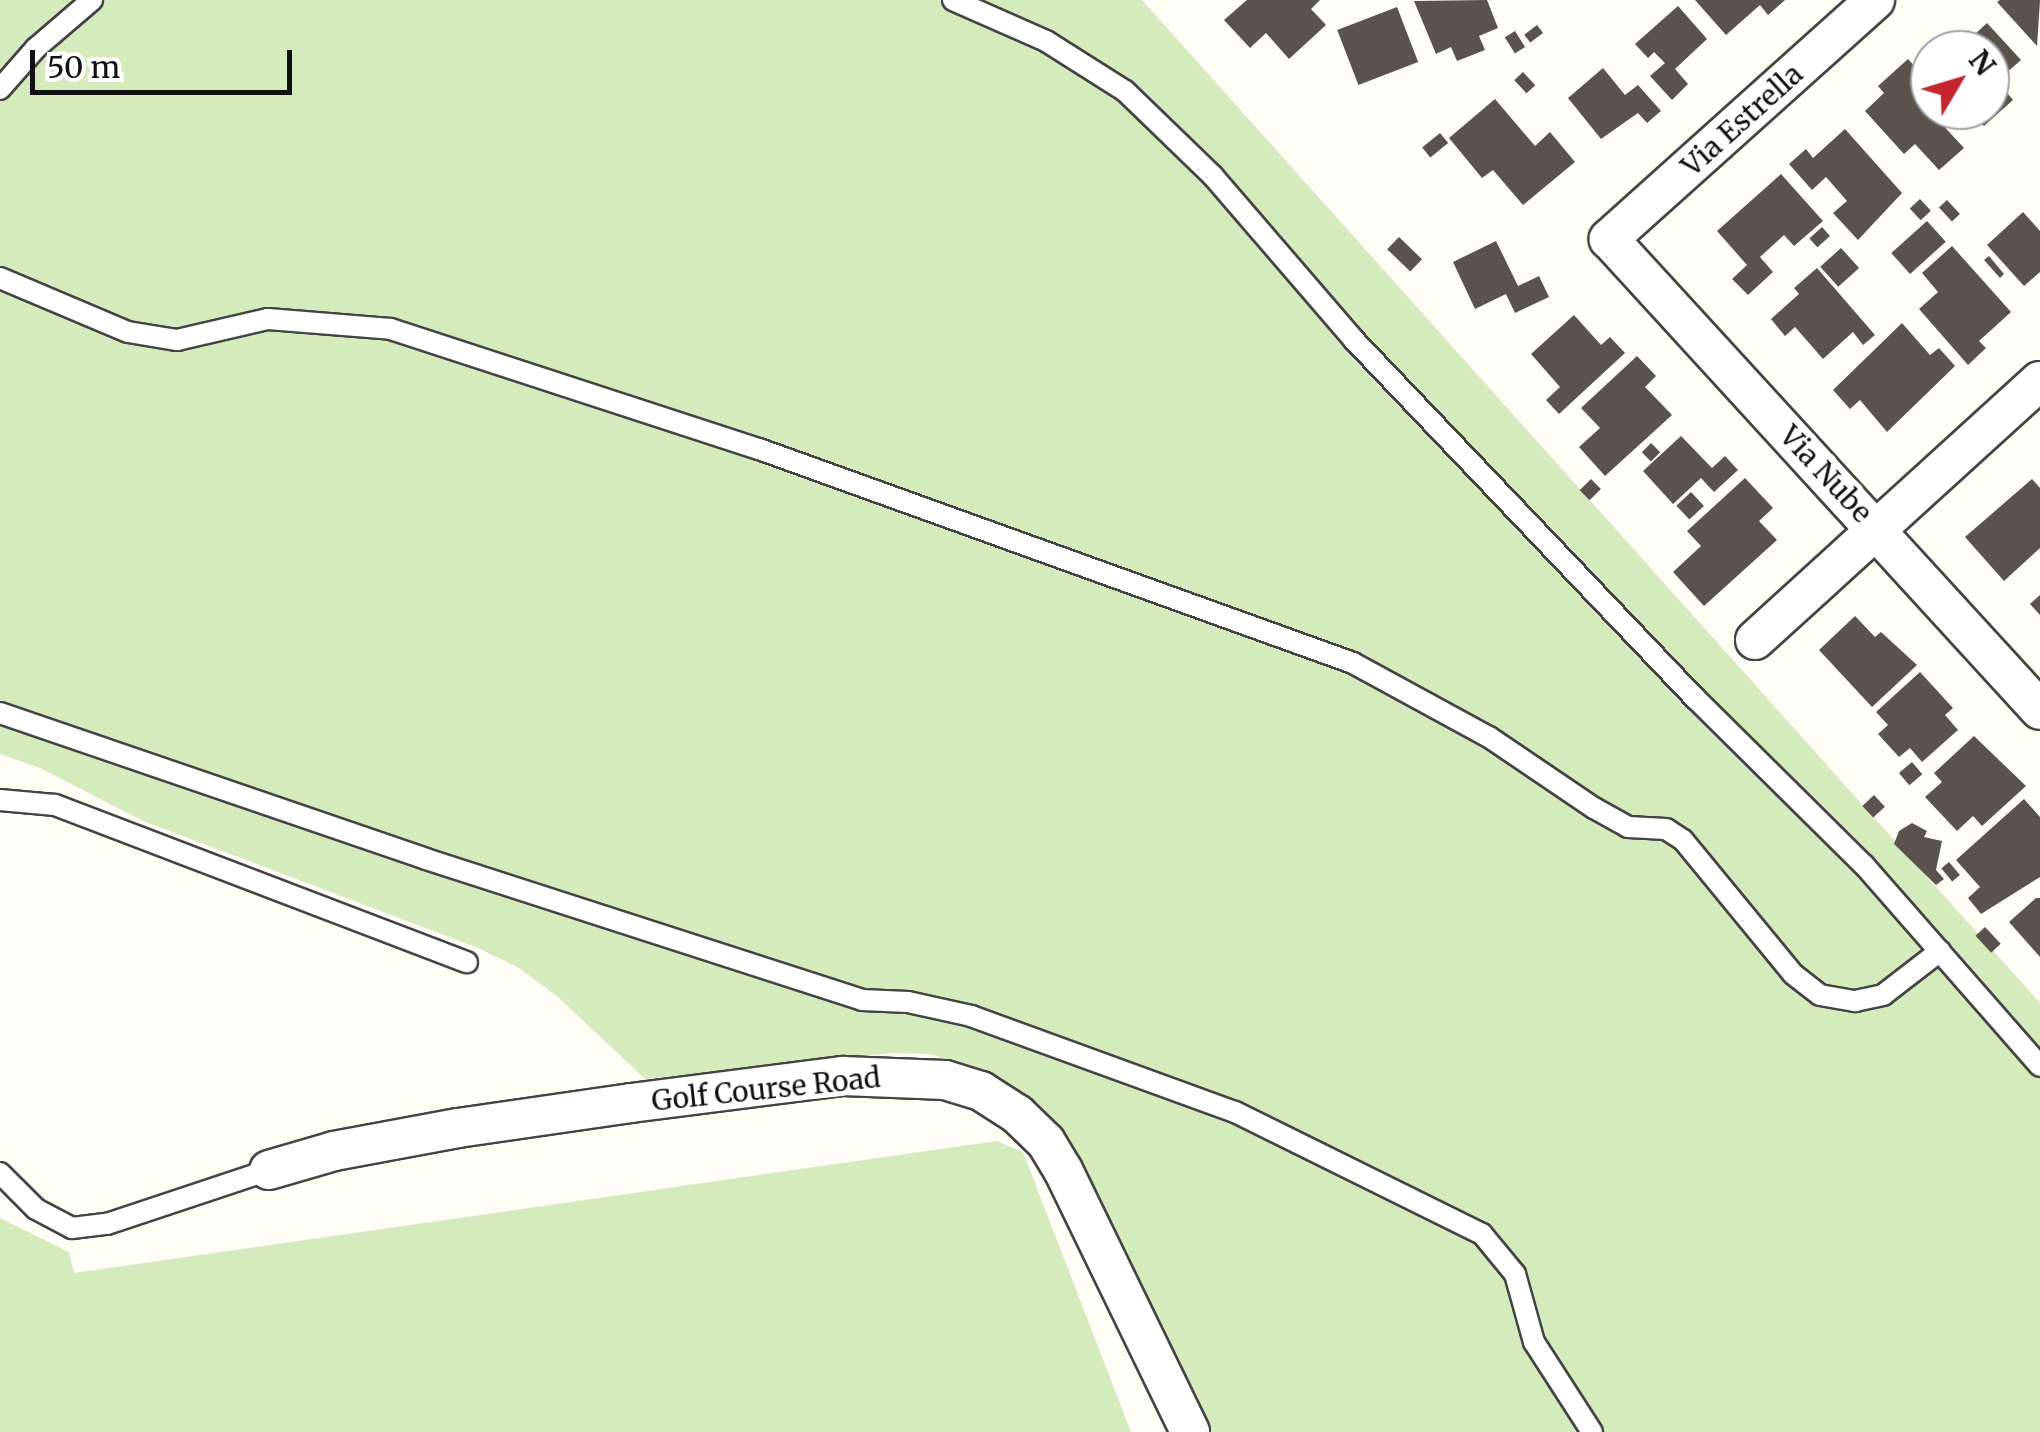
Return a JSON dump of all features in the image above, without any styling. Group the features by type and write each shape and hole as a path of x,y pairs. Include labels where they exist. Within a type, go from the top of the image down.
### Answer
{"street":[{"name":"Via Estrella","path":"1609,240 1875,0"},
{"name":"Via Nube","path":"1609,240 2040,710"},
{"path":"1755,640 2040,380"},
{"name":"Golf Course Road","path":"270,1170 410,1137 612,1106 843,1076 945,1080 981,1091 1017,1114 1046,1142 1064,1170 1190,1432"}],"lane":[{"path":"0,89 36,48 92,0"},
{"path":"954,0 1046,41 1125,92 1213,176 1354,340 1696,700 1864,865 2040,1066"},
{"path":"0,278 128,332 178,340 268,319 391,329 759,450 1354,663 1489,736 1628,826 1666,829 1683,840 1793,974 1820,995 1855,1001 1882,995 1940,951"},
{"path":"0,713 426,859 862,1000 908,1002 971,1016 1235,1112 1482,1234 1515,1274 1534,1342 1592,1432"},
{"path":"0,800 55,805 467,962"},
{"path":"0,1173 36,1209 72,1228 107,1224 270,1170"}],"green space":[{"path":"0,0 1142,0 2040,1003 2040,1432 1212,1432 1085,1167 1044,1109 996,1075 930,1054 892,1053 645,1079 558,997 519,968 478,948 143,821 40,768 0,754"},
{"path":"997,1141 1023,1152 1131,1432 0,1432 0,1218 69,1252 74,1273"}],"building":[{"path":"1247,0 1320,0 1311,9 1326,25 1289,59 1266,33 1250,48 1224,20"},
{"path":"1487,0 1498,28 1479,36 1485,50 1457,61 1451,47 1436,54 1414,1"},
{"path":"1695,0 1785,0 1768,15 1760,5 1726,35"},
{"path":"2040,0 2037,46 1997,2"},
{"path":"1678,6 1707,39 1675,69 1688,84 1672,100 1650,76 1665,63 1654,52 1648,58 1635,44"},
{"path":"1397,7 1418,62 1358,85 1337,30"},
{"path":"1537,25 1543,33 1530,43 1524,35"},
{"path":"1515,31 1525,47 1515,53 1505,37"},
{"path":"2010,48 2021,60 2010,70"},
{"path":"1908,59 1910,130 1947,130 1964,148 1939,170 1915,144 1904,154 1865,111 1884,93 1878,86"},
{"path":"1603,68 1625,95 1638,85 1661,111 1647,123 1638,113 1601,139 1568,98"},
{"path":"1523,72 1535,85 1526,93 1514,80"},
{"path":"1495,99 1535,146 1550,132 1575,162 1523,205 1493,170 1482,178 1449,138"},
{"path":"1845,129 1902,193 1858,240 1833,213 1847,201 1826,177 1812,190 1789,164 1806,149 1813,158"},
{"path":"1440,133 1448,143 1430,158 1422,147"},
{"path":"1781,174 1823,221 1794,246 1784,235 1760,257 1773,272 1748,295 1732,279 1747,265 1717,231"},
{"path":"1920,199 1931,211 1921,220 1910,209"},
{"path":"1947,200 1960,214 1952,221 1939,208"},
{"path":"2023,212 2040,231 2040,272 2024,286 1987,245"},
{"path":"1927,221 1946,242 1910,274 1891,253"},
{"path":"1822,227 1830,236 1817,247 1809,238"},
{"path":"1399,237 1422,259 1410,271 1387,249"},
{"path":"1496,241 1518,286 1539,276 1549,297 1515,313 1506,294 1475,309 1453,262"},
{"path":"1952,246 2011,312 1979,341 1986,348 1968,365 1919,309 1938,292 1922,273"},
{"path":"1841,248 1859,268 1838,287 1820,267"},
{"path":"1989,256 2004,274 2000,278 1984,260"},
{"path":"1817,268 1875,335 1863,345 1853,332 1823,359 1795,327 1785,336 1771,319 1799,294 1794,288"},
{"path":"1574,315 1601,345 1610,337 1625,353 1559,414 1546,400 1560,387 1531,354"},
{"path":"1902,323 1930,355 1939,348 1955,366 1887,432 1860,400 1850,409 1833,390"},
{"path":"1637,356 1656,376 1645,387 1672,415 1605,476 1579,447 1600,428 1581,408"},
{"path":"1681,436 1712,468 1725,456 1738,470 1714,492 1701,478 1673,504 1643,471"},
{"path":"1651,443 1660,452 1651,461 1642,452"},
{"path":"1745,478 1773,508 1759,521 1777,540 1704,606 1673,572 1701,546 1687,531"},
{"path":"1591,479 1601,489 1590,500 1580,490"},
{"path":"2032,479 2040,488 2040,548 2004,581 1965,537"},
{"path":"1691,492 1704,506 1689,520 1676,506"},
{"path":"2040,595 2040,615 2030,604"},
{"path":"1855,616 1875,637 1881,632 1917,665 1872,707 1819,650"},
{"path":"1920,672 1953,708 1945,715 1958,730 1922,762 1910,748 1899,757 1878,734 1888,725 1876,712"},
{"path":"1974,736 2026,786 1982,826 1973,816 1957,831 1925,797 1942,782 1934,773"},
{"path":"1912,762 1922,774 1909,785 1899,773"},
{"path":"1874,795 1885,807 1873,818 1862,806"},
{"path":"2024,799 2040,817 2040,877 1981,914 1968,898 1980,887 1956,860"},
{"path":"1912,823 1927,831 1924,837 1942,841 1936,870 1944,879 1936,885 1894,844 1899,831"},
{"path":"1949,862 1960,875 1952,881 1941,868"},
{"path":"2040,898 2040,957 2009,922"},
{"path":"1985,927 2001,944 1991,953 1975,936"}]}
